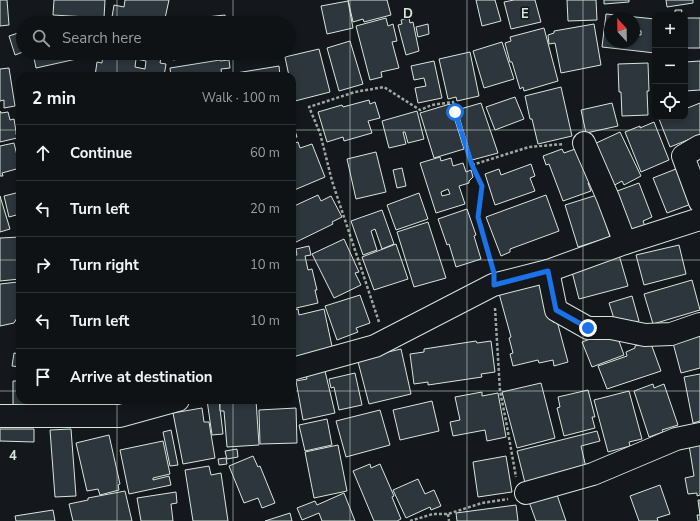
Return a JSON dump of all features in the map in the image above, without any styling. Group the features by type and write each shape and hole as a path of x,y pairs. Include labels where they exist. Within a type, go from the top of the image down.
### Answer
{"street":[{"path":"584,143 608,198 625,243"},
{"path":"700,146 683,156 700,202"},
{"path":"296,368 375,346 494,285 548,271 625,243 700,219"},
{"path":"548,271 556,310 588,328 611,328 645,335 671,334 700,324"},
{"path":"0,416 120,416 164,404"},
{"path":"526,493 593,474 676,439 700,434"}],"path":[{"path":"385,341 332,181 320,133 309,107 355,92 384,87 420,110 432,105 453,102 472,165 482,186 478,217 494,273 500,391 518,487 526,493"},
{"path":"472,165 529,146 584,143"},
{"path":"410,521 433,514 448,514 482,503 515,497 526,493"},
{"path":"448,514 449,521"}],"building":[{"path":"0,0 7,0 9,25 0,26"},
{"path":"54,0 105,0 104,16 53,15"},
{"path":"125,0 169,0 166,16 112,16 114,5 124,7"},
{"path":"348,0 387,0 391,15 364,22 363,19 353,22"},
{"path":"476,0 495,0 501,21 482,26"},
{"path":"514,0 535,0 541,22 511,29 504,2"},
{"path":"567,0 596,0 597,20 568,21"},
{"path":"604,0 629,0 629,2 604,4"},
{"path":"666,0 693,0 693,3 667,7"},
{"path":"348,1 353,28 327,34 321,6"},
{"path":"675,10 682,10 682,12 675,12"},
{"path":"640,17 652,19 652,53 611,48 640,48"},
{"path":"386,18 388,26 393,24 397,41 392,42 399,68 381,72 382,77 370,80 356,26"},
{"path":"409,18 410,23 413,22 419,51 406,55 398,25 402,24 401,20"},
{"path":"688,18 700,18 700,48 688,48"},
{"path":"428,24 429,34 418,37 416,27"},
{"path":"594,24 601,65 561,73 555,43 549,44 548,35 554,33 554,31"},
{"path":"544,28 558,81 524,91 523,87 520,89 505,43 511,41 510,37"},
{"path":"604,30 604,47 602,47"},
{"path":"16,34 15,55 9,36"},
{"path":"350,41 363,84 339,91 327,48"},
{"path":"502,42 514,79 484,88 473,51"},
{"path":"319,49 330,92 296,101 296,72 288,72 286,60 296,60 296,54"},
{"path":"470,52 479,96 457,101 456,97 448,99 439,59"},
{"path":"34,60 72,60 36,68"},
{"path":"102,60 136,60 135,67 145,69 146,61 141,60 161,60 160,63 166,64 165,72 96,72 97,62 102,63"},
{"path":"220,60 229,60 230,68 221,69 221,72 170,72 170,68"},
{"path":"434,61 442,98 418,103 415,88 426,86 424,78 414,80 411,66"},
{"path":"700,61 700,90 688,91 688,62"},
{"path":"648,63 648,115 622,116 618,64"},
{"path":"279,66 280,72 242,72"},
{"path":"9,68 15,106 4,108 4,100 0,101 0,69"},
{"path":"561,87 572,136 538,144 525,96"},
{"path":"515,97 524,119 495,130 486,107"},
{"path":"369,100 370,104 375,102 380,118 368,121 372,133 344,141 343,137 327,142 318,112 342,105 343,107"},
{"path":"481,103 498,153 472,160 457,110"},
{"path":"612,103 618,126 586,133 581,110"},
{"path":"700,103 700,135 670,147 659,120 688,120 688,108"},
{"path":"450,104 464,149 434,158 420,113"},
{"path":"0,111 1,113 8,112 10,120 14,119 16,138 0,142"},
{"path":"417,111 424,139 408,143 405,132 403,132 406,144 389,148 382,121"},
{"path":"654,122 669,160 641,172 625,132"},
{"path":"620,132 641,176 624,185 622,181 611,187 592,145"},
{"path":"298,142 300,148 312,144 325,177 296,189 296,143"},
{"path":"14,143 16,151 16,169 2,173 3,176 0,176 0,146"},
{"path":"578,148 591,182 588,183 591,191 563,201 549,164 546,165 543,156 562,149 564,153"},
{"path":"376,152 386,192 356,199 347,159"},
{"path":"440,157 441,161 451,158 453,166 463,163 466,172 471,170 473,177 469,183 459,186 465,204 436,213 420,163","holes":["448,189 450,194 442,196 441,192"]},
{"path":"531,164 535,176 530,178 535,191 495,205 485,174 499,169 501,175"},
{"path":"681,167 694,203 667,213 653,178"},
{"path":"402,168 406,186 397,188 393,170"},
{"path":"639,183 652,217 643,221 646,229 625,237 609,194"},
{"path":"16,193 16,215 9,217 4,196"},
{"path":"419,193 428,219 396,230 387,205"},
{"path":"318,195 321,201 331,196 342,217 332,222 333,224 296,242 296,205"},
{"path":"546,195 559,231 510,249 510,252 501,256 486,217"},
{"path":"597,195 610,237 578,247 565,205"},
{"path":"0,196 10,229 0,232"},
{"path":"467,209 476,235 474,236 481,259 456,267 449,244 447,245 438,219"},
{"path":"382,210 394,244 382,249 375,229 371,231 377,250 363,255 351,221"},
{"path":"428,222 446,278 414,287 397,232"},
{"path":"16,237 16,279 0,281 0,238"},
{"path":"344,239 359,272 355,273 361,285 334,298 312,254"},
{"path":"396,244 408,279 374,290 362,257"},
{"path":"679,245 686,274 644,285 636,255"},
{"path":"309,246 311,255 305,256 308,270 312,269 317,290 315,290 318,303 296,308 297,255 296,249"},
{"path":"619,255 628,286 579,299 571,268"},
{"path":"543,278 546,297 553,322 557,321 568,362 554,366 553,360 539,363 538,360 513,366 510,354 513,353 509,338 511,337 498,290"},
{"path":"692,280 700,310 653,324 644,294"},
{"path":"16,282 16,320 14,323 0,326 0,284"},
{"path":"360,295 370,323 356,328 358,332 337,340 325,306"},
{"path":"632,296 639,321 617,328 609,303"},
{"path":"298,309 299,315 324,309 333,351 296,360 296,310"},
{"path":"615,330 624,355 592,367 582,342"},
{"path":"700,334 700,368 681,373 673,343"},
{"path":"476,341 477,343 491,341 495,372 481,374 482,377 428,385 428,382 414,384 410,354 424,352 424,349"},
{"path":"650,341 661,371 607,389 598,366 627,356 626,352 635,348 635,346"},
{"path":"401,349 411,394 369,404 357,358"},
{"path":"14,353 16,353 16,366 12,366"},
{"path":"325,371 335,413 303,420 296,381 307,379 306,375"},
{"path":"355,373 362,405 339,410 334,387 331,388 329,379"},
{"path":"700,374 700,421 693,423 684,377"},
{"path":"13,381 16,381 16,404 61,404 61,410 13,411"},
{"path":"541,383 555,438 517,448 502,392"},
{"path":"653,384 654,388 664,384 678,425 662,430 663,432 649,437 634,391"},
{"path":"588,390 595,417 592,417 595,428 564,436 557,408 560,407 558,397"},
{"path":"629,391 642,439 629,442 630,446 608,452 594,400"},
{"path":"482,392 482,396 498,393 506,437 487,441 485,430 453,436 450,422 460,420 455,397"},
{"path":"432,401 439,431 400,440 393,410"},
{"path":"70,404 112,404 112,407 91,410 91,405 71,408"},
{"path":"208,404 219,404 223,434 212,435"},
{"path":"220,404 256,404 259,445 227,447 224,411 220,411"},
{"path":"202,408 204,422 209,422 215,458 183,464 173,413"},
{"path":"296,408 297,443 260,444 259,410"},
{"path":"380,410 390,445 346,457 336,421"},
{"path":"327,419 332,445 305,451 299,425"},
{"path":"0,429 34,429 34,442 0,441"},
{"path":"71,429 76,496 55,497 50,430"},
{"path":"171,430 178,465 170,466 163,432"},
{"path":"597,431 600,441 581,446 587,472 526,487 517,451"},
{"path":"109,435 120,484 118,485 119,490 100,495 98,489 87,491 76,443"},
{"path":"163,441 170,474 153,478 153,480 169,476 171,485 129,494 120,450"},
{"path":"700,443 700,495 697,496 697,493 688,494 685,478 694,476 689,445"},
{"path":"338,445 347,491 314,498 305,452"},
{"path":"237,449 238,457 227,459 225,451"},
{"path":"253,456 258,467 260,466 275,503 262,508 258,498 244,503 229,466"},
{"path":"506,456 512,492 478,497 473,462"},
{"path":"226,458 227,464 219,465 218,459"},
{"path":"370,464 371,468 380,464 394,496 392,497 401,519 397,521 374,521 353,471"},
{"path":"209,466 211,475 221,473 228,521 193,521 185,470"},
{"path":"418,479 425,494 434,490 441,506 431,510 430,507 406,518 393,490"},
{"path":"660,485 670,514 657,518 658,521 639,521 630,496"},
{"path":"555,489 566,521 536,521 528,499"},
{"path":"125,491 132,521 73,521 69,504 88,500 88,498"},
{"path":"176,492 177,503 171,504 173,521 141,521 137,498"},
{"path":"344,493 355,521 322,521 319,513 302,520 297,508 315,501 317,505"},
{"path":"698,500 700,500 700,515"},
{"path":"516,505 518,521 457,521 456,513"},
{"path":"53,510 55,521 16,521 15,516"},
{"path":"290,513 292,521 265,521"},
{"path":"697,515 700,515 700,521 698,521"}],"route":[{"path":"455,112 472,165 482,186 478,217 494,273 494,285 548,271 556,310 588,328"}]}
